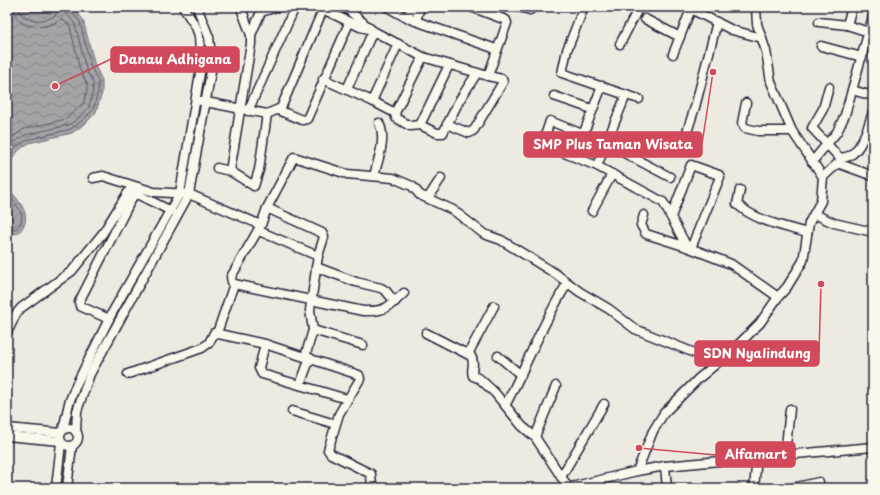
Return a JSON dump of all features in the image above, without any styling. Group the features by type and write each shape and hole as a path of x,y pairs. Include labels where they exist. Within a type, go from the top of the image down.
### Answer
{"street":[{"path":"67,488 72,446 77,441 76,410 82,392 114,316 189,194 212,66 211,45 206,24 197,7"},
{"path":"251,35 244,15 277,7"},
{"path":"244,111 295,7"},
{"path":"345,7 357,16 371,30"},
{"path":"387,7 407,18 496,49"},
{"path":"407,18 412,7"},
{"path":"416,21 420,7"},
{"path":"471,7 506,20 507,23 496,49 488,76"},
{"path":"519,7 530,10"},
{"path":"584,7 567,50 562,73 639,99"},
{"path":"620,44 639,7"},
{"path":"637,470 653,431 664,413 760,323 778,297 787,287 802,261 809,223 821,201 823,178 792,131 771,82 762,38 757,24 756,7"},
{"path":"847,25 852,7"},
{"path":"56,488 62,431 69,403 76,385 180,193 202,67 201,44 196,27 186,8"},
{"path":"196,100 244,111 267,114 278,110 283,106 322,8 349,23 371,30 423,57 449,66 502,79 503,82 474,130 469,133 447,124"},
{"path":"673,54 689,8 732,30 762,38"},
{"path":"230,171 244,111 251,35 261,12"},
{"path":"812,162 828,144 840,126 871,32 873,16"},
{"path":"645,19 680,37"},
{"path":"687,132 717,22"},
{"path":"819,22 847,25 871,32"},
{"path":"278,110 302,120 306,120 349,23"},
{"path":"347,89 371,30"},
{"path":"372,101 398,44"},
{"path":"820,46 862,57"},
{"path":"395,113 423,57"},
{"path":"420,125 449,66"},
{"path":"323,79 347,89 395,113 396,118 410,126 420,125 440,134 444,132 462,95 477,73"},
{"path":"583,134 602,86"},
{"path":"829,87 823,109 812,128 839,157 849,157 860,146 873,112"},
{"path":"852,90 873,96"},
{"path":"597,166 626,95"},
{"path":"554,96 592,109"},
{"path":"746,103 742,123 744,128 758,131 792,131"},
{"path":"217,168 230,171 254,186 259,170 267,114"},
{"path":"670,177 607,144 550,121 543,144 597,166 663,202 689,248"},
{"path":"374,176 381,150 383,131 379,123"},
{"path":"128,374 202,348 209,343 213,334 217,333 234,284 231,277 260,228 267,208 294,157 347,174 400,180 412,186 420,195 453,210 484,234 506,244 556,274 567,284 609,309 635,329 717,362"},
{"path":"823,178 837,164 873,176"},
{"path":"671,217 691,166 719,175 720,177 689,248"},
{"path":"592,211 612,174"},
{"path":"93,178 103,176 154,192 189,194 318,256"},
{"path":"428,198 442,178"},
{"path":"7,333 16,314 21,308 72,271 103,234 132,186"},
{"path":"740,190 737,204 742,208 767,221 807,233"},
{"path":"114,316 80,306 79,302 133,196 135,194 139,195 171,211"},
{"path":"267,208 322,233 324,237 318,256 311,300 310,310 313,330 300,385"},
{"path":"644,214 641,225 646,234 731,264 778,297"},
{"path":"814,214 834,223 873,232"},
{"path":"316,267 356,282 381,288 386,291 395,302"},
{"path":"234,284 363,311 377,312 385,309 395,302 404,293"},
{"path":"506,404 542,329 567,284"},
{"path":"468,354 494,306"},
{"path":"313,330 363,345"},
{"path":"217,333 265,344 360,375 360,380 347,399 335,424 328,450 331,454 371,474 372,488"},
{"path":"426,334 468,354 473,360 473,376 480,379 506,404 514,417 534,437 561,477 566,488 582,486 637,470 665,466 873,447"},
{"path":"265,344 259,368 261,373 347,399"},
{"path":"498,356 521,375"},
{"path":"534,437 556,386"},
{"path":"561,477 604,404"},
{"path":"785,454 790,409"},
{"path":"292,411 335,424"},
{"path":"7,428 62,431 70,428 76,432"},
{"path":"7,436 61,442 64,446 72,446"},
{"path":"754,488 757,457"},
{"path":"665,466 667,488"},
{"path":"792,488 803,487 819,482"}],"water":[{"path":"7,7 25,7 32,11 44,12 54,7 71,7 76,10 83,20 95,66 102,80 102,93 96,112 86,123 72,133 29,143 19,150 7,166"},
{"path":"7,186 20,203 25,215 23,227 18,233 14,234 7,231"}],"place":[{"name":"SMP Plus Taman Wisata","path":"713,72"},
{"name":"Danau Adhigana","path":"55,86"},
{"name":"SDN Nyalindung","path":"821,284"},
{"name":"Alfamart","path":"639,448"}]}
